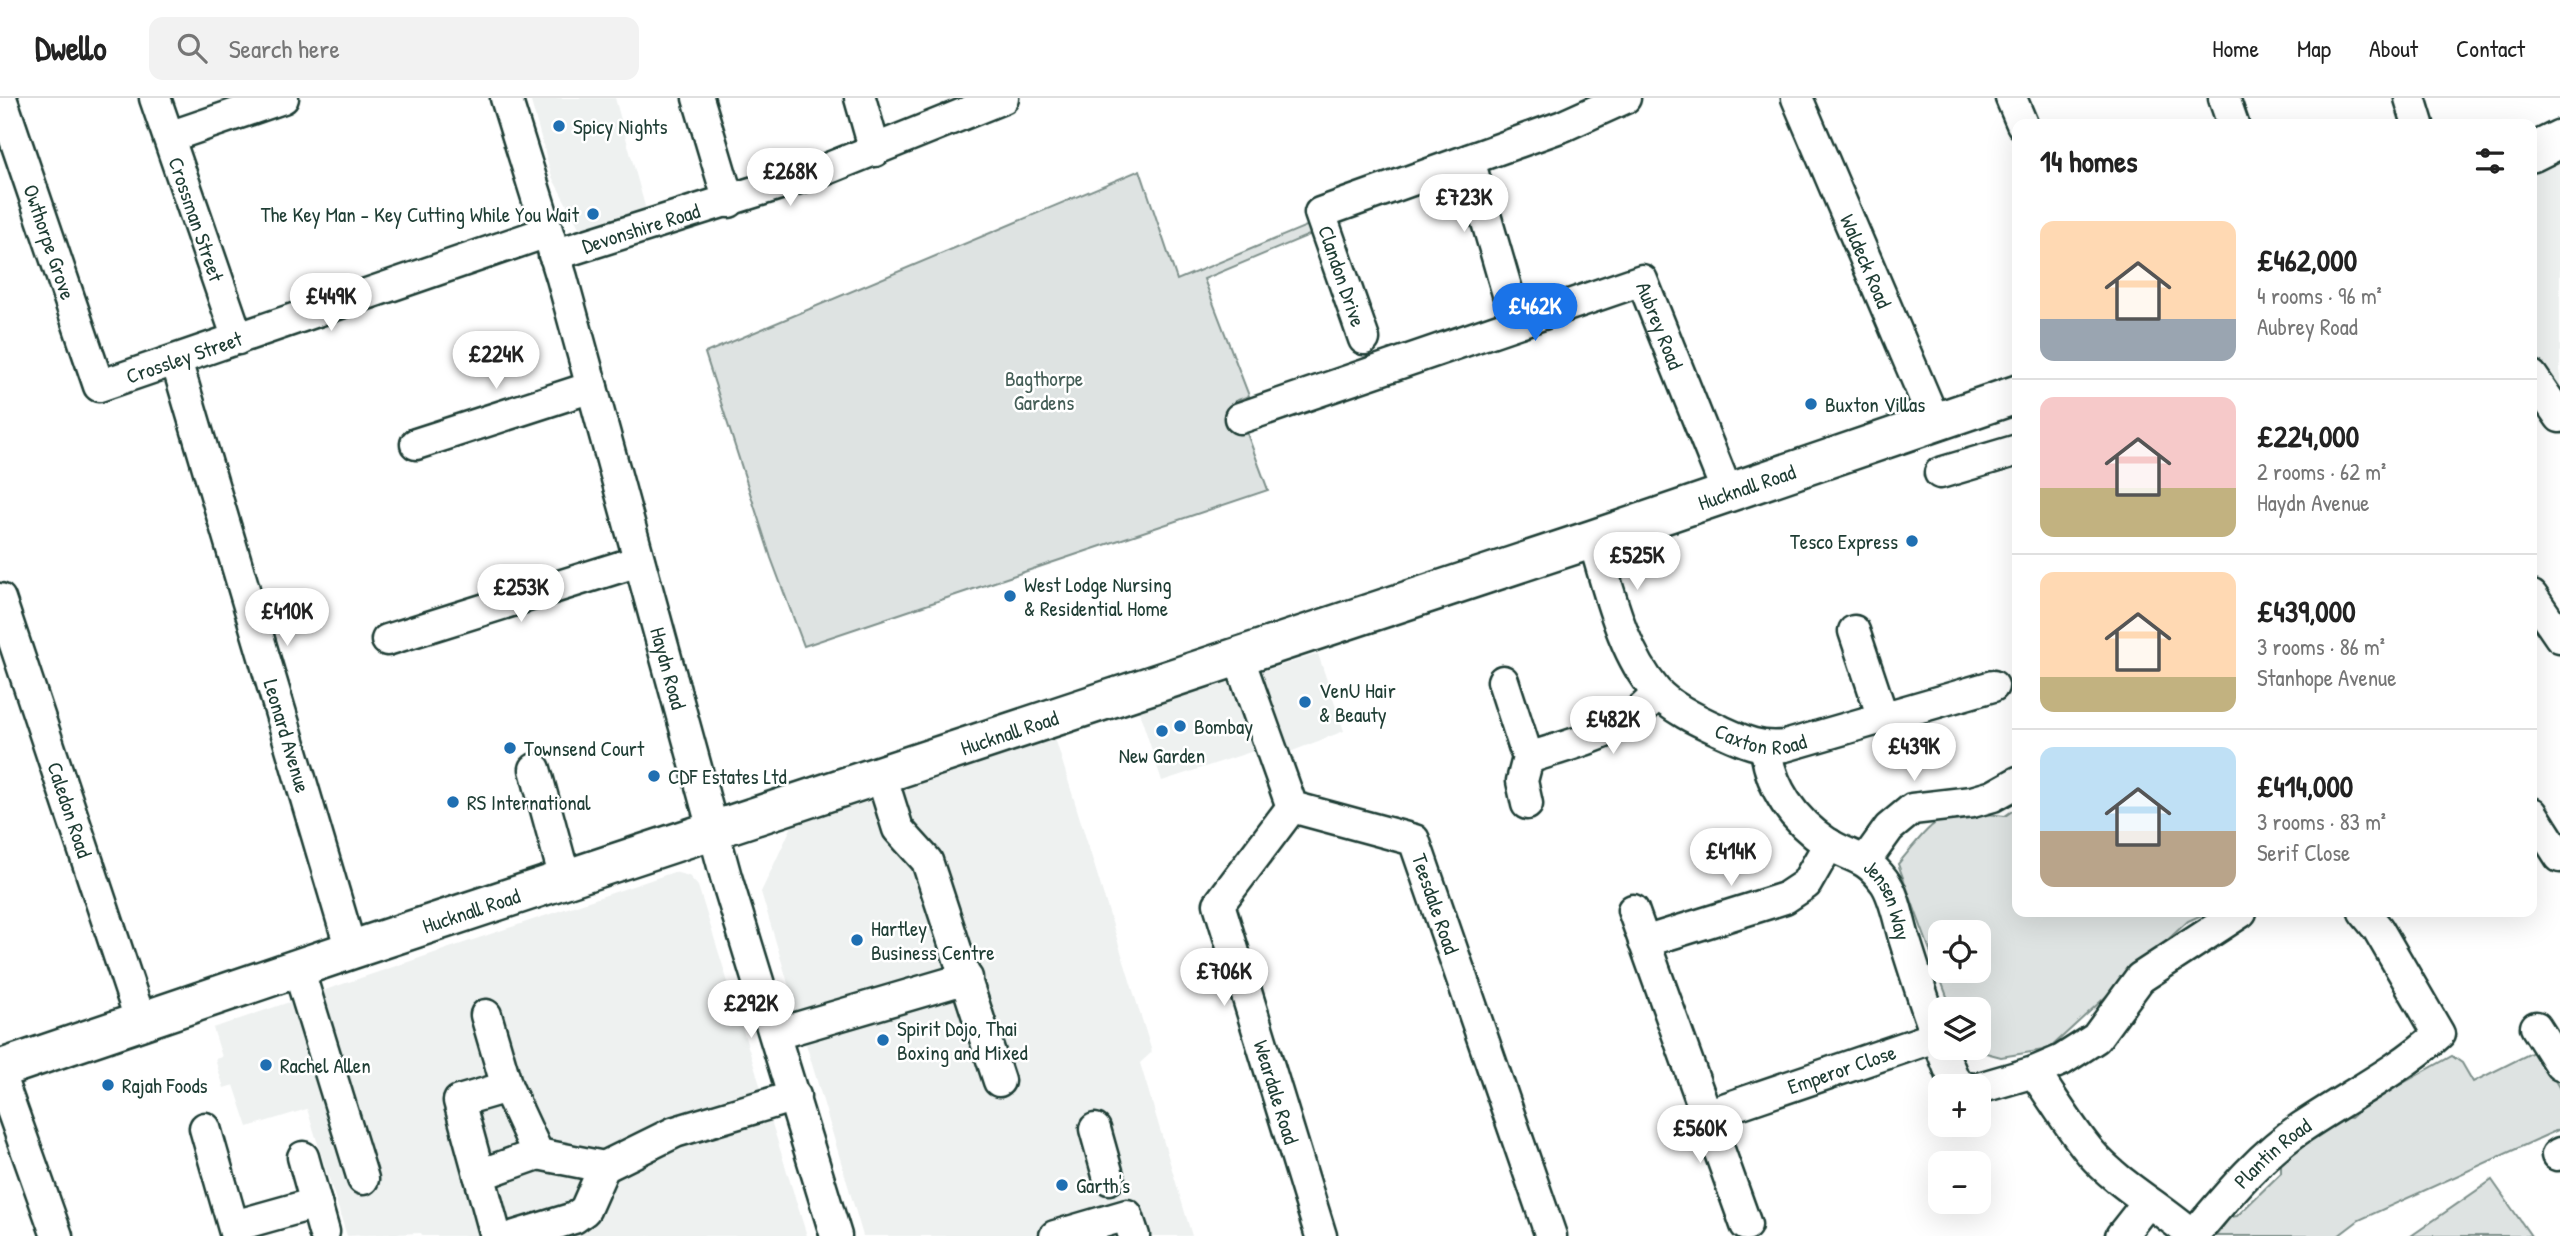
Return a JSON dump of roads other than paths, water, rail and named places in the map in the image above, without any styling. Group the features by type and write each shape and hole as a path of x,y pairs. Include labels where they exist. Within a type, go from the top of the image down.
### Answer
{"main road":[{"path":"2537,150 2560,139"},
{"name":"Hucknall Road","path":"0,1069 351,950 1593,539 2012,396"}],"street":[{"name":"Owthorpe Grove","path":"1,98 99,386"},
{"name":"Crossman Street","path":"155,98 238,338"},
{"path":"169,137 284,98"},
{"name":"Haydn Road","path":"506,98 592,387 713,830 836,1236"},
{"path":"698,98 729,202"},
{"path":"860,98 875,151"},
{"name":"Devonshire Road","path":"550,244 729,202 875,151 1003,98"},
{"path":"1508,294 1469,160 1563,126 1625,98"},
{"name":"Waldeck Road","path":"1797,98 1935,422"},
{"path":"2011,98 2020,119"},
{"path":"2224,98 2231,119"},
{"path":"2410,98 2416,119"},
{"name":"Clandon Drive","path":"1364,339 1320,213 1469,160"},
{"name":"Crossley Street","path":"99,386 238,338 550,244"},
{"name":"Aubrey Road","path":"1240,418 1642,280 1727,492"},
{"name":"Leonard Avenue","path":"176,360 351,950"},
{"path":"2537,383 2560,417"},
{"path":"416,444 592,387"},
{"path":"1940,473 2012,452"},
{"name":"Caxton Road","path":"1593,539 1635,662 1657,693 1704,723 1749,744 1766,748 1785,746 1993,686"},
{"path":"387,639 639,561"},
{"path":"2540,598 2560,637"},
{"name":"Caledon Road","path":"0,599 141,1022"},
{"path":"1854,631 1883,718"},
{"path":"1238,656 1292,807"},
{"path":"1503,681 1528,758 1522,781 1527,804"},
{"path":"1528,758 1617,728 1649,703 1657,693"},
{"name":"Jensen Way","path":"1766,748 1768,770 1777,790 1803,825 1829,844 1866,860 1886,883 1928,1015"},
{"path":"535,769 565,879"},
{"path":"881,775 898,829 927,861 999,1081"},
{"path":"1866,860 1889,828 1912,810 1972,802 1993,796 2012,785"},
{"name":"Weardale Road","path":"1292,807 1219,904 1321,1236"},
{"name":"Teesdale Road","path":"1292,807 1414,840 1550,1236"},
{"path":"2537,821 2560,857"},
{"path":"1644,942 1785,898 1806,884 1829,844"},
{"path":"1633,910 1746,1224"},
{"path":"1991,1085 2034,1072 2062,1060 2096,1038 2140,978 2233,917"},
{"name":"Plantin Road","path":"2034,1072 2092,1155 2147,1203 2168,1214 2193,1236 2227,1193 2288,1138 2397,1068 2438,1034 2378,929 2368,917"},
{"path":"298,968 363,1179"},
{"path":"776,1034 967,978"},
{"path":"485,1015 507,1087 538,1154"},
{"path":"2536,1027 2560,1065"},
{"name":"Emperor Close","path":"1704,1102 1928,1039"},
{"path":"0,1076 57,1236"},
{"path":"496,1236 460,1101 507,1087"},
{"path":"479,1175 538,1154 604,1167 675,1132 795,1096"},
{"path":"205,1128 235,1231 316,1203"},
{"path":"1055,1236 1130,1225 1111,1184 1096,1129"},
{"path":"303,1157 324,1232"},
{"path":"515,1236 574,1218 586,1210 604,1167"},
{"path":"2121,1236 2147,1203"}],"place":[{"name":"Spicy Nights","path":"559,126"},
{"name":"The Key Man - Key Cutting While You Wait","path":"593,214"},
{"name":"Buxton Villas","path":"1811,404"},
{"name":"Tesco Express","path":"1912,541"},
{"name":"West Lodge Nursing & Residential Home","path":"1010,596"},
{"name":"VenU Hair & Beauty","path":"1305,702"},
{"name":"Bombay","path":"1180,726"},
{"name":"New Garden","path":"1162,731"},
{"name":"Townsend Court","path":"510,748"},
{"name":"CDF Estates Ltd","path":"654,776"},
{"name":"RS International","path":"453,802"},
{"name":"Hartley Business Centre","path":"857,940"},
{"name":"Spirit Dojo, Thai Boxing and Mixed","path":"883,1040"},
{"name":"Rachel Allen","path":"266,1065"},
{"name":"Rajah Foods","path":"108,1085"},
{"name":"Garth's","path":"1062,1185"}],"park label":[{"name":"Bagthorpe Gardens","path":"1044,390"}]}
